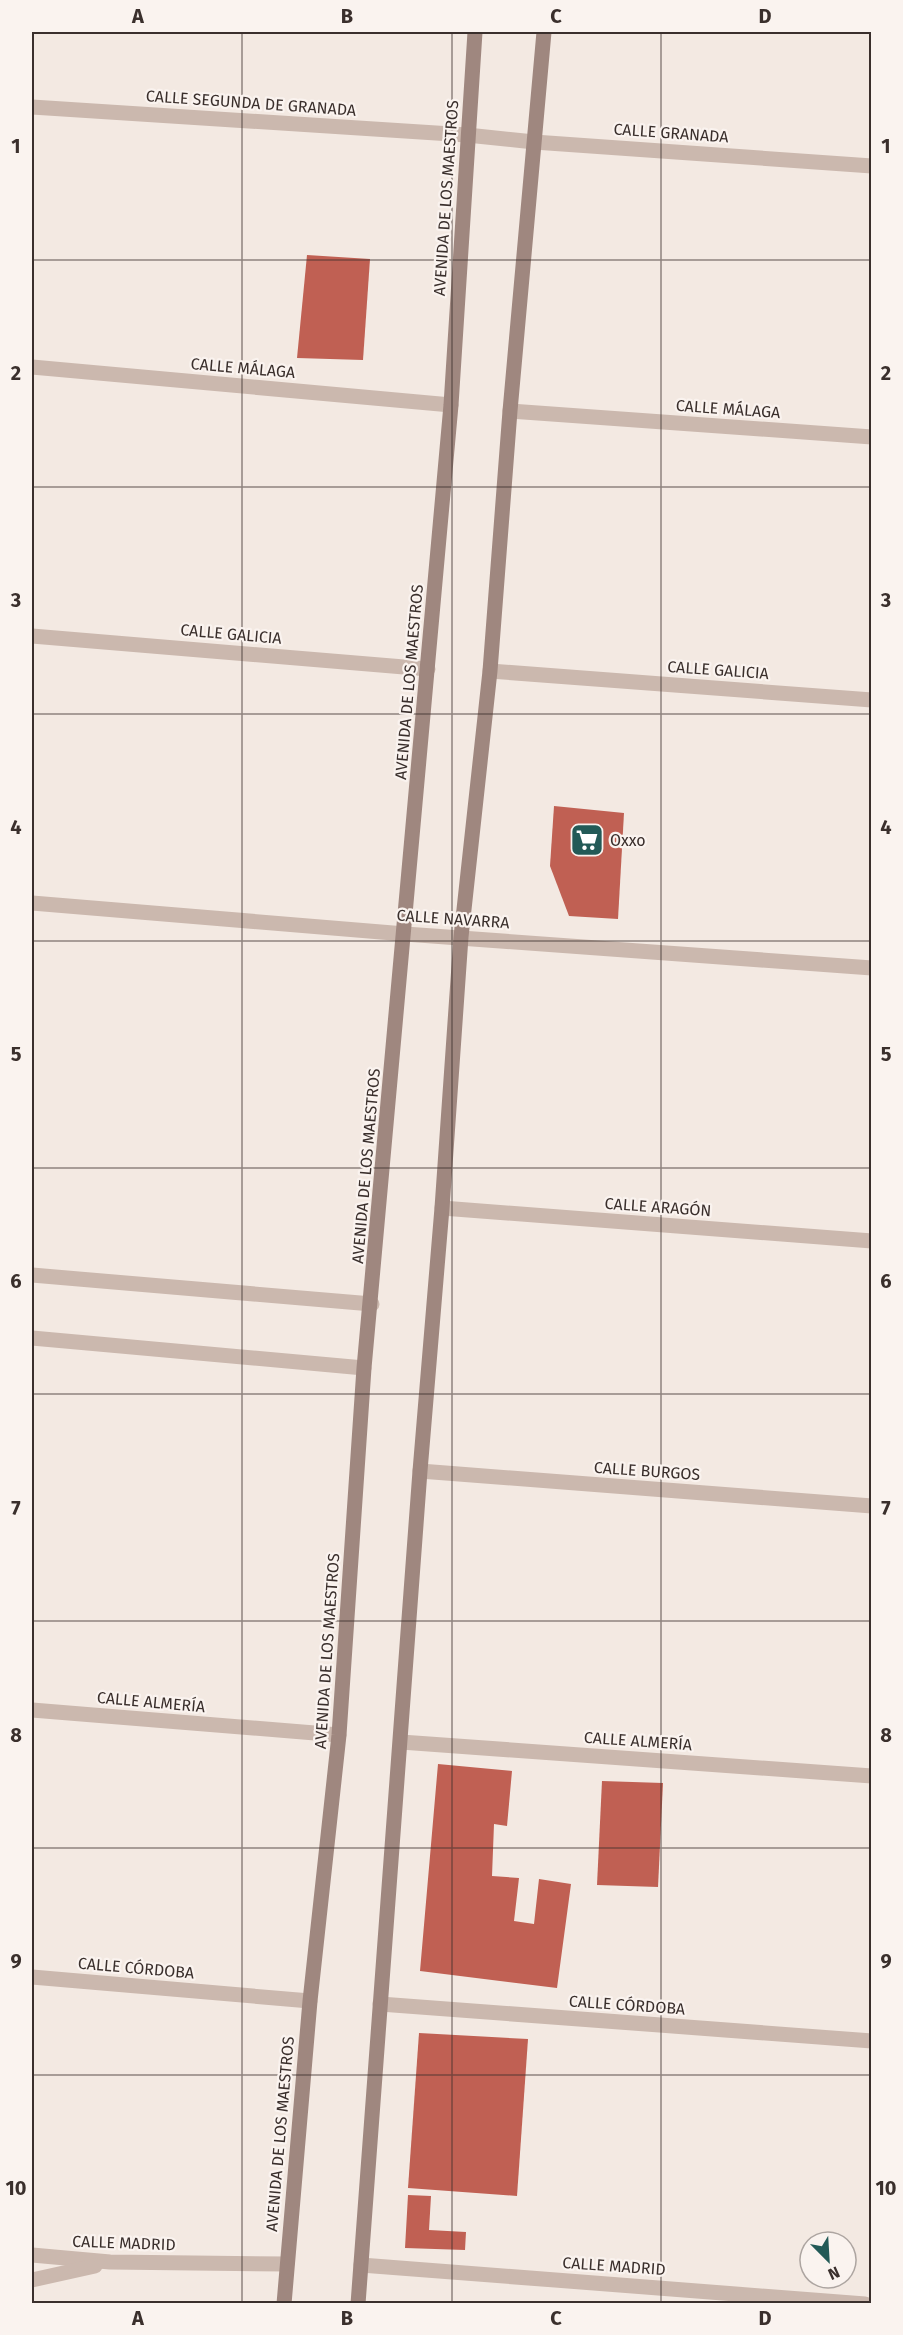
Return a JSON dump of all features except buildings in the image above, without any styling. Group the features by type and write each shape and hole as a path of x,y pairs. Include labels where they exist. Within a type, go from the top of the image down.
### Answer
{"main road":[{"name":"AVENIDA DE LOS MAESTROS","path":"284,2304 310,2001 339,1735 364,1368 372,1304 451,405 475,32"},
{"path":"358,2304 461,937 490,671 510,411 544,32"}],"street":[{"name":"CALLE SEGUNDA DE GRANADA","path":"32,107 468,135"},
{"name":"CALLE GRANADA","path":"468,135 534,142 872,166"},
{"name":"CALLE MÁLAGA","path":"32,367 451,405"},
{"name":"CALLE MÁLAGA","path":"510,411 872,437"},
{"name":"CALLE GALICIA","path":"32,636 428,669"},
{"name":"CALLE GALICIA","path":"490,671 872,700"},
{"name":"CALLE NAVARRA","path":"32,903 405,934 872,968"},
{"name":"CALLE ARAGÓN","path":"442,1208 872,1241"},
{"path":"32,1275 372,1304"},
{"path":"32,1338 364,1368"},
{"name":"CALLE BURGOS","path":"420,1471 872,1506"},
{"name":"CALLE ALMERÍA","path":"32,1710 339,1735"},
{"name":"CALLE ALMERÍA","path":"401,1742 872,1776"},
{"name":"CALLE CÓRDOBA","path":"32,1977 310,2001"},
{"name":"CALLE CÓRDOBA","path":"380,2004 872,2041"},
{"name":"CALLE MADRID","path":"32,2255 110,2262 287,2264"},
{"path":"32,2280 110,2262"},
{"name":"CALLE MADRID","path":"361,2265 865,2304"}],"place":[{"name":"Oxxo","path":"587,840"}]}
